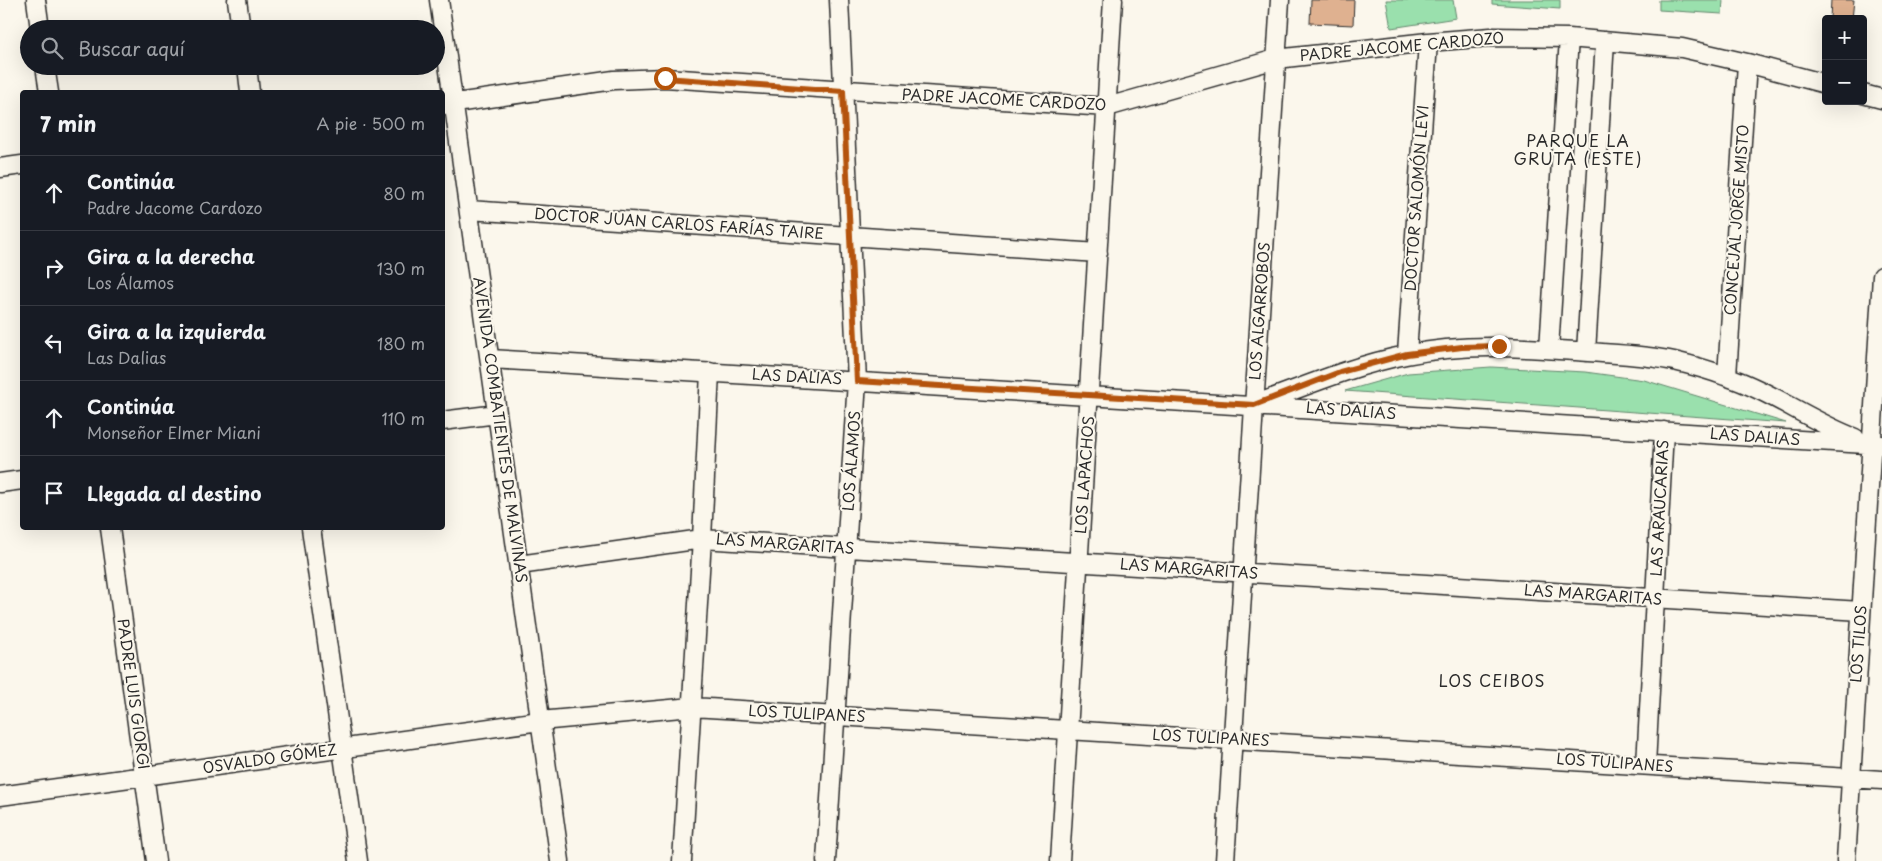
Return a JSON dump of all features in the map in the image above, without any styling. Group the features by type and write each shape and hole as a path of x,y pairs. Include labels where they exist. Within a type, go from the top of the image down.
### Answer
{"street":[{"path":"36,0 39,20"},
{"path":"237,0 240,20"},
{"name":"AVENIDA COMBATIENTES DE MALVINAS","path":"439,0 441,20"},
{"name":"LOS ÁLAMOS","path":"826,861 857,381 839,0"},
{"name":"LOS LAPACHOS","path":"1060,861 1113,0"},
{"name":"LOS ALGARROBOS","path":"1225,861 1280,0"},
{"name":"PADRE JACOME CARDOZO","path":"448,105 614,80 665,78 1107,107 1276,59 1491,37 1569,38 1682,48 1822,83"},
{"path":"1549,349 1569,38"},
{"path":"1586,352 1605,41"},
{"name":"DOCTOR SALOMÓN LEVI","path":"1407,354 1428,42"},
{"name":"CONCEJAL JORGE MISTO","path":"1727,376 1747,63"},
{"name":"AVENIDA COMBATIENTES DE MALVINAS","path":"445,70 448,105 469,210 519,565 556,860"},
{"path":"46,75 49,90"},
{"path":"247,75 250,90"},
{"path":"1867,95 1882,99"},
{"path":"0,168 20,165"},
{"name":"DOCTOR JUAN CARLOS FARÍAS TAIRE","path":"469,210 1098,253"},
{"name":"LOS TILOS","path":"1846,861 1861,611 1877,444 1882,276"},
{"path":"1254,405 1340,372 1407,354 1462,347 1499,346 1549,349 1643,356 1674,361 1727,376 1770,396 1831,429 1877,444"},
{"name":"LAS DALIAS","path":"490,359 1877,444"},
{"path":"682,861 702,539 710,372"},
{"path":"445,421 497,414"},
{"name":"LAS ARAUCARIAS","path":"1646,765 1664,431"},
{"path":"0,483 20,480"},
{"name":"PADRE LUIS GIORGI","path":"110,530 156,861"},
{"path":"311,530 358,861"},
{"name":"LAS MARGARITAS","path":"519,565 702,539 1861,611"},
{"name":"LOS TULIPANES","path":"540,721 692,707 1882,780"},
{"name":"OSVALDO GÓMEZ","path":"0,796 540,721"}],"green space":[{"path":"1386,0 1453,0 1456,18 1391,28"},
{"path":"1492,0 1560,0 1560,9 1492,4"},
{"path":"1659,0 1723,0 1722,14 1659,10"},
{"path":"1491,367 1585,372 1644,380 1786,423 1345,391 1408,373"}],"building":[{"path":"1311,0 1354,0 1353,25 1310,23"},
{"path":"1831,0 1854,0 1852,15 1830,15"}],"district":[{"name":"PARQUE LA GRUTA (ESTE)","path":"1578,150"},
{"name":"LOS CEIBOS","path":"1492,681"}],"route":[{"path":"665,78 843,91 857,381 1254,405 1340,372 1407,354 1462,347 1499,346"}]}
